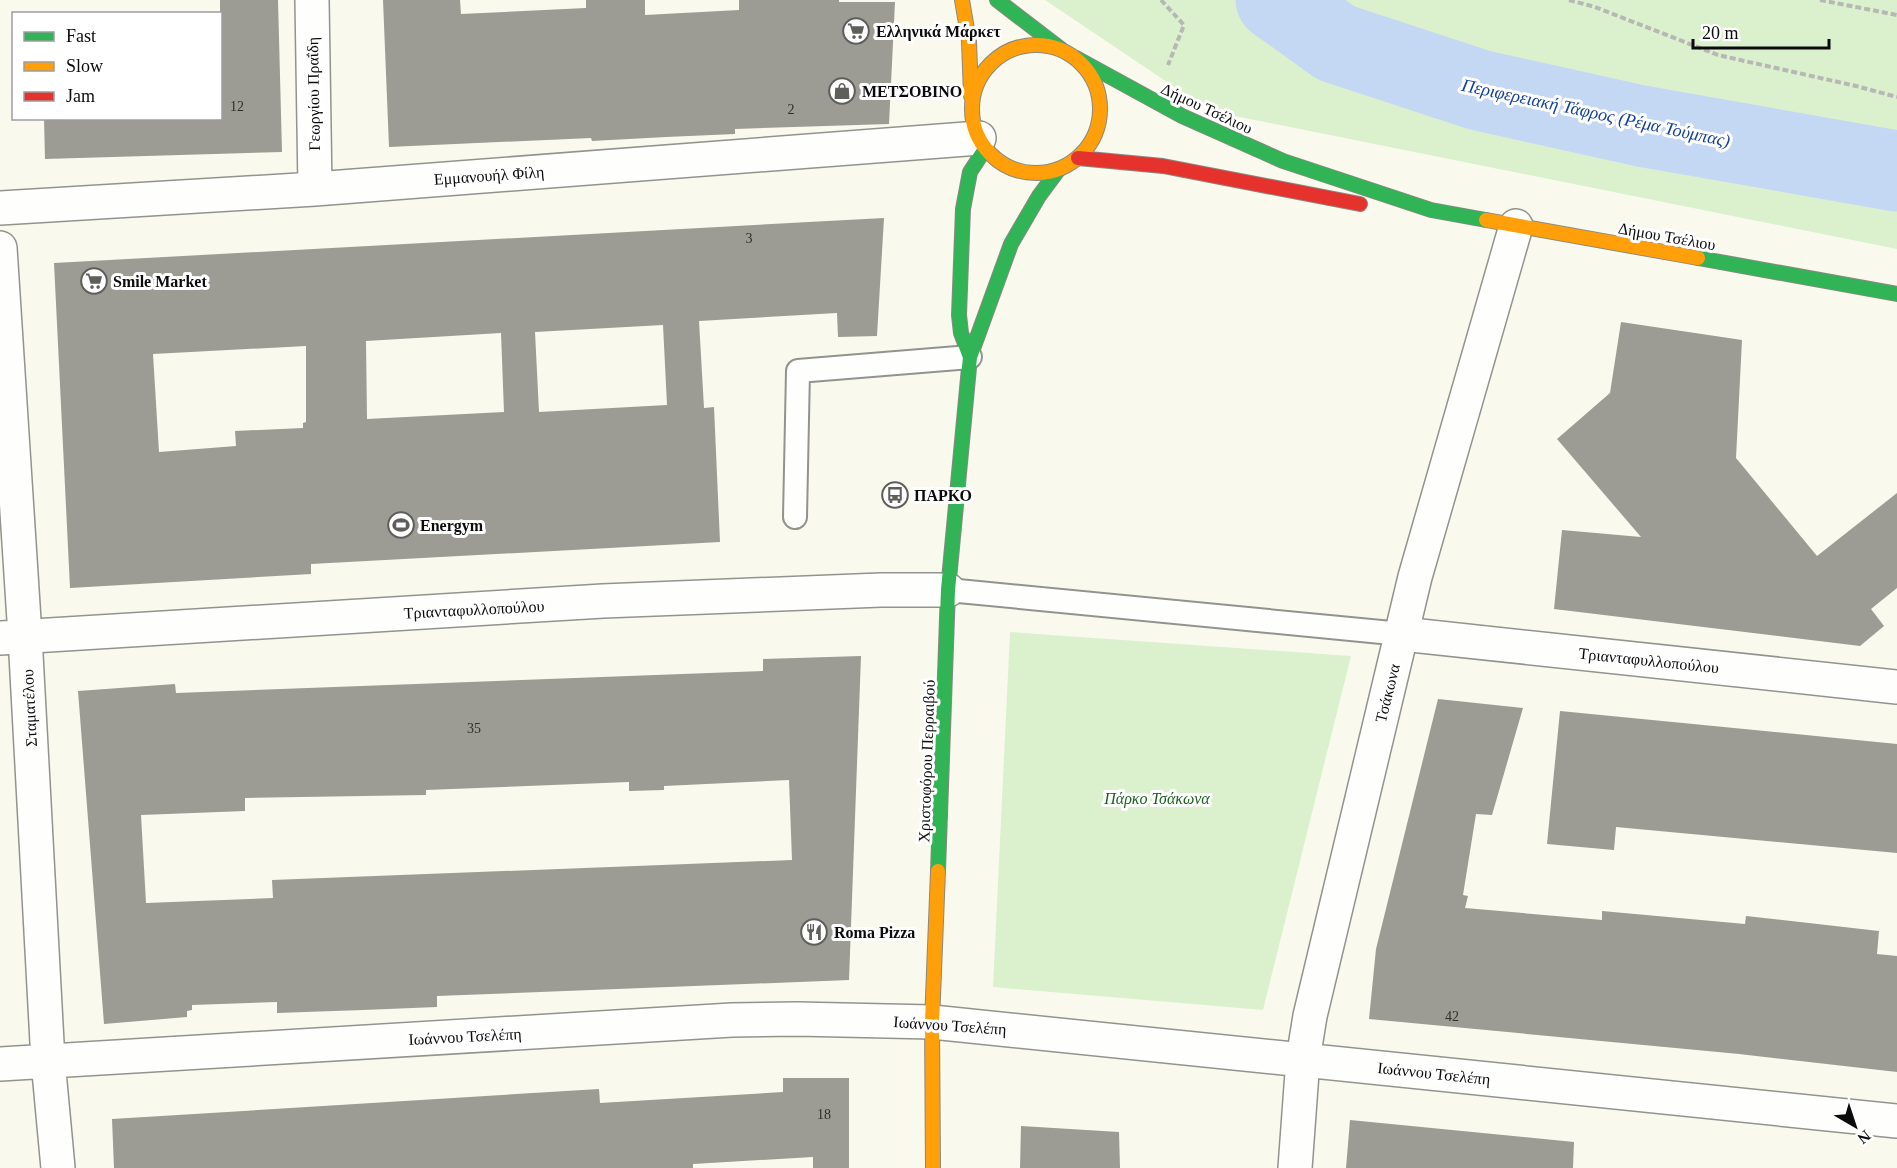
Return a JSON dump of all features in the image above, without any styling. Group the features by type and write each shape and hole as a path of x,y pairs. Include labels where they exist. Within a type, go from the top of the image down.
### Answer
{"street":[{"name":"Γεωργίου Πραΐδη","path":"312,0 315,189"},
{"path":"962,0 979,131 1000,163 1019,171 1039,173 1059,169 1078,158 1092,140 1097,130 1101,108 1100,96 1092,75 1076,58 1062,50 997,0"},
{"path":"979,131 976,85 998,58 1018,47 1040,45 1062,50"},
{"name":"Δήμου Τσέλιου","path":"1076,58 1153,101 1240,143 1377,194 1431,210"},
{"name":"Εμμανουήλ Φίλη","path":"0,208 315,189 979,131"},
{"name":"Χριστοφόρου Περραιβού","path":"970,357 961,333 959,315 963,209 979,131"},
{"name":"Δήμου Τσέλιου","path":"1078,158 1163,166 1352,203 1431,210 1897,294"},
{"name":"Χριστοφόρου Περραιβού","path":"933,1168 932,1022 948,590 970,357 1011,244 1039,196 1059,169"},
{"name":"Τσάκωνα","path":"1295,1168 1303,1059 1310,1016 1415,577 1516,226"},
{"name":"Σταματέλου","path":"0,248 12,637 58,1168"},
{"name":"Τριανταφυλλοπούλου","path":"12,637 603,602 881,590 948,590"},
{"name":"Τριανταφυλλοπούλου","path":"1402,634 1897,687"},
{"name":"Ιωάννου Τσελέπη","path":"0,1064 732,1020 932,1022 1897,1121"}],"lane":[{"path":"795,517 798,371 970,357"},
{"path":"948,590 1402,634"}],"path":[{"path":"1153,101 1184,25 1161,0"},
{"path":"1569,0 1595,7 1718,55 1897,97"},
{"path":"1820,0 1897,15"}],"green space":[{"path":"1045,0 1897,0 1897,249 1210,111"},
{"name":"Πάρκο Τσάκωνα","path":"1010,632 1351,656 1263,1010 993,987"}],"building":[{"path":"220,0 278,0 282,152 45,159 44,120 222,120 222,12 220,12"},
{"path":"383,0 460,0 461,14 586,8 586,0 645,0 645,15 739,10 739,0 895,2 889,124 735,129 735,134 592,141 591,138 389,147"},
{"path":"884,218 877,336 838,337 837,313 699,321 704,408 714,407 720,542 311,564 311,574 70,588 54,263","holes":["663,325 667,405 539,412 535,332","501,333 504,412 367,419 366,341","306,346 306,422 303,423 303,428 235,431 236,446 159,452 153,354"]},
{"path":"1621,322 1742,340 1736,458 1817,556 1897,493 1897,588 1871,609 1884,626 1860,646 1554,609 1562,530 1641,537 1557,439 1610,393"},
{"path":"861,656 849,980 437,996 437,1007 363,1010 277,1013 277,1002 192,1005 192,1010 187,1011 187,1017 104,1024 78,691 175,684 176,693 763,671 763,659","holes":["789,780 792,860 272,880 273,898 146,903 141,815 245,811 245,798 426,795 426,790 629,782 629,791 664,790 664,786"]},
{"path":"1438,699 1523,708 1492,815 1476,814 1463,895 1468,896 1465,908 1602,920 1602,911 1745,924 1746,916 1879,931 1877,954 1897,956 1897,1072 1739,1054 1369,1019 1376,949"},
{"path":"1560,711 1897,744 1897,853 1616,827 1614,850 1547,844"},
{"path":"783,1078 849,1078 849,1168 813,1168 813,1157 693,1164 693,1168 114,1168 112,1119 599,1089 600,1103 783,1092"},
{"path":"1350,1120 1574,1142 1573,1168 1346,1168"},
{"path":"1021,1126 1119,1132 1120,1168 1020,1168"}],"waterway":[{"name":"Περιφερειακή Τάφρος (Ρέμα Τούμπας)","path":"1276,0 1336,43 1479,90 1641,126 1897,171"}],"traffic: fast":[{"path":"997,0 1061,49"},
{"path":"1076,58 1182,116 1283,161 1431,210 1486,220"},
{"path":"970,357 961,333 959,315 963,209 970,172 985,149"},
{"path":"938,871 948,590 970,357 1011,244 1039,196 1059,169"},
{"path":"1698,258 1897,294"}],"traffic: slow":[{"path":"962,0 969,41 971,96"},
{"path":"1036,45 1061,50 1081,64 1095,84 1100,109 1095,134 1081,154 1061,168 1036,173 1011,168 991,154 977,134 972,109 977,84 991,64 1011,50 1036,45"},
{"path":"1486,220 1698,258"},
{"path":"933,1168 932,1022 938,871"}],"traffic: jam":[{"path":"1078,158 1163,166 1360,204"}],"place":[{"name":"Ελληνικά Μάρκετ","path":"856,31"},
{"name":"ΜΕΤΣΟΒΙΝΟ","path":"842,91"},
{"name":"Smile Market","path":"94,281"},
{"name":"ΠΑΡΚΟ","path":"895,495"},
{"name":"Energym","path":"401,525"},
{"name":"Roma Pizza","path":"814,932"}]}
